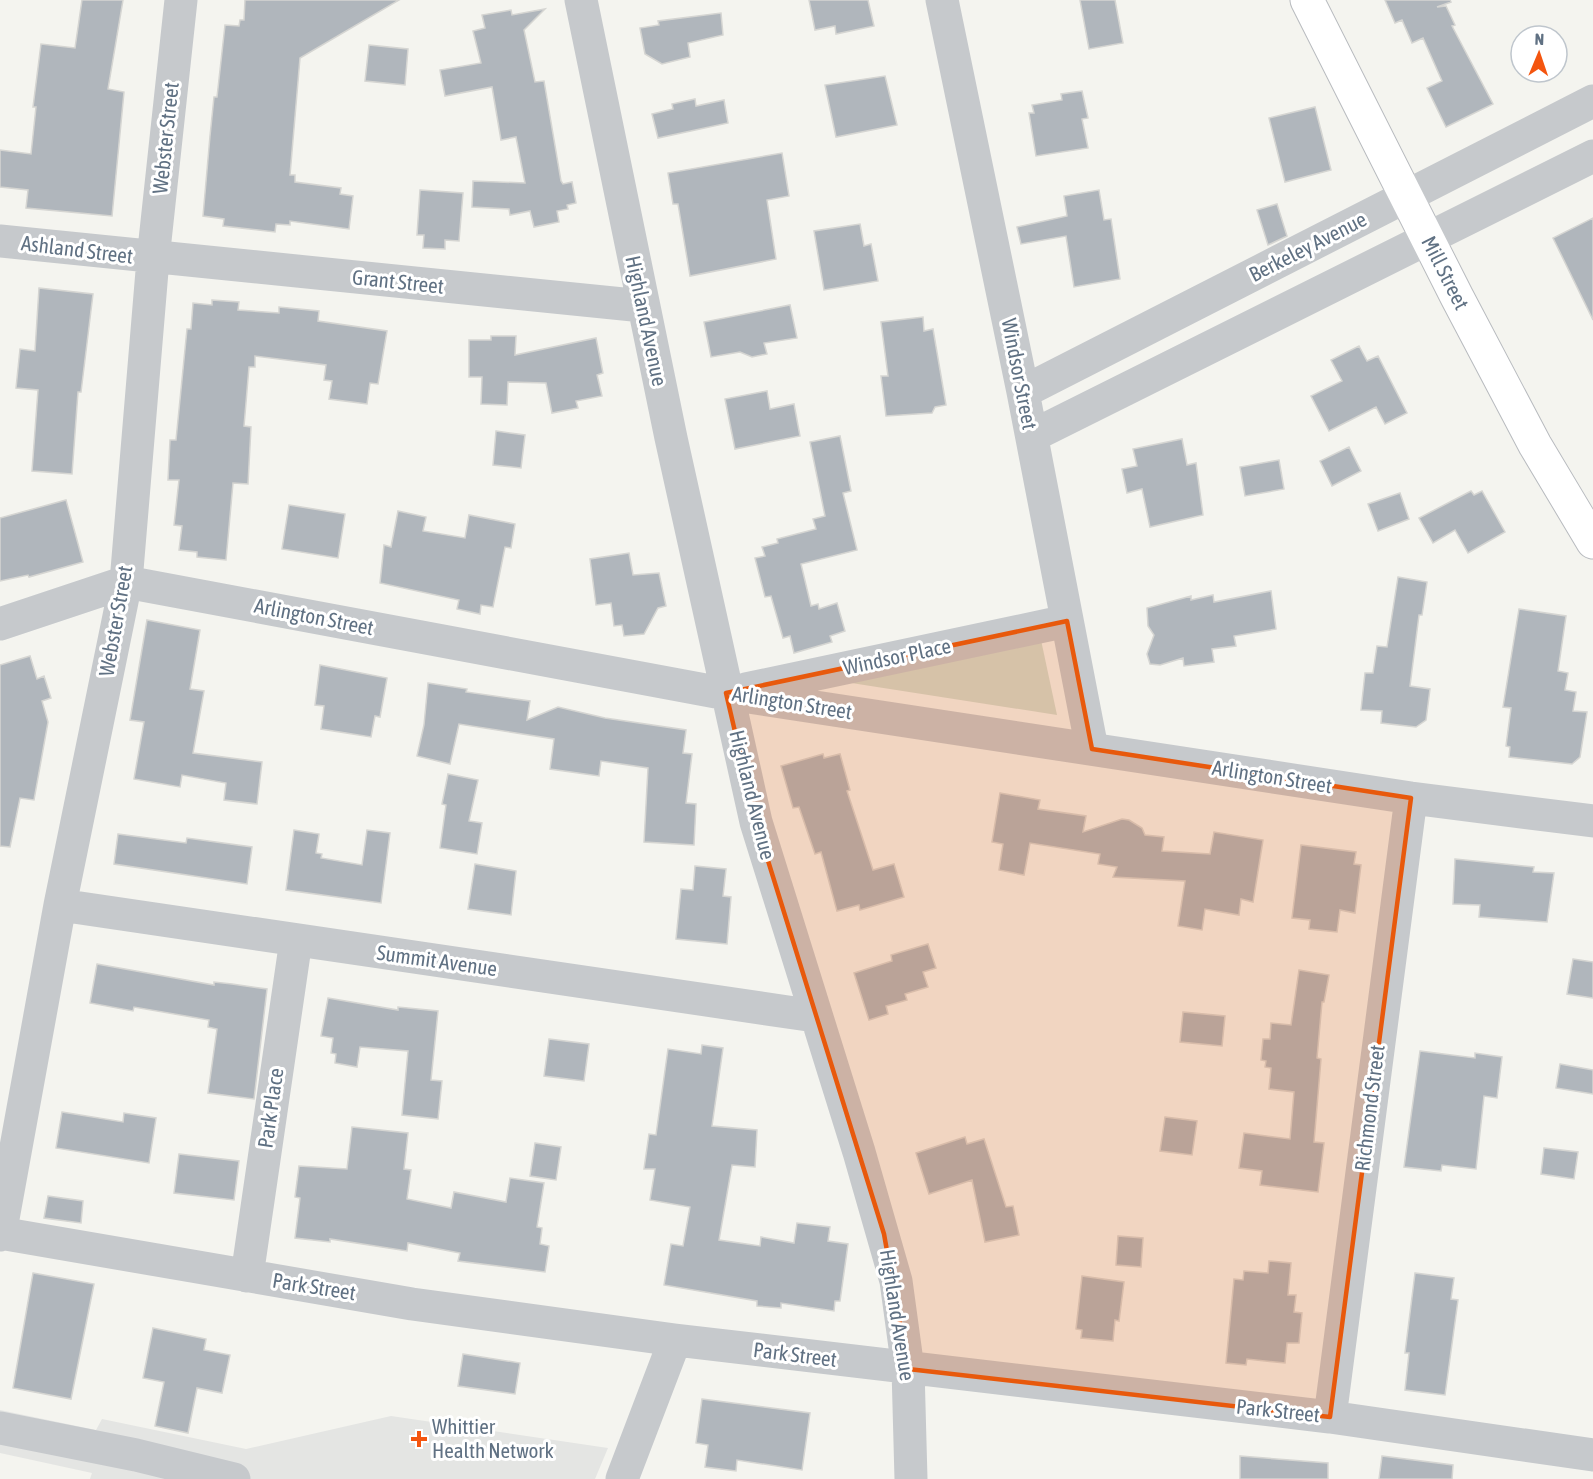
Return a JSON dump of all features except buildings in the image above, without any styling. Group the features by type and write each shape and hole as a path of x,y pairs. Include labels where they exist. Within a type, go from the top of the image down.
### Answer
{"main road":[{"name":"Mill Street","path":"1307,0 1535,445 1593,542"}],"street":[{"name":"Webster Street","path":"0,1234 60,905 126,582 153,259 181,0"},
{"name":"Highland Avenue","path":"581,0 643,306 756,822 884,1234 896,1281 908,1369 911,1479"},
{"name":"Windsor Street","path":"942,0 1032,436 1092,749"},
{"name":"Berkeley Avenue","path":"1023,392 1593,101"},
{"path":"1032,436 1593,156"},
{"name":"Ashland Street","path":"0,241 153,259"},
{"name":"Grant Street","path":"153,259 643,306"},
{"name":"Arlington Street","path":"0,624 126,582 726,693 1411,798 1593,820"},
{"name":"Windsor Place","path":"726,693 1067,621"},
{"name":"Richmond Street","path":"1330,1417 1411,798"},
{"name":"Summit Avenue","path":"60,905 815,1016"},
{"name":"Park Place","path":"247,1276 296,940"},
{"name":"Park Street","path":"0,1234 412,1304 908,1369 1330,1417 1593,1455"},
{"path":"622,1479 675,1340"},
{"path":"0,1428 136,1455 234,1479"}],"highlighted area":[{"path":"1067,621 1092,749 1411,798 1330,1417 908,1369 884,1234 756,822 726,693"}],"shaded area":[{"path":"1041,640 1057,715 845,682"},
{"name":"Whittier Health Network","path":"0,1410 96,1430 102,1419 246,1449 391,1416 608,1448 595,1479 90,1479 92,1473 0,1453"}],"place":[{"name":"Whittier Health Network","path":"419,1439"}]}
